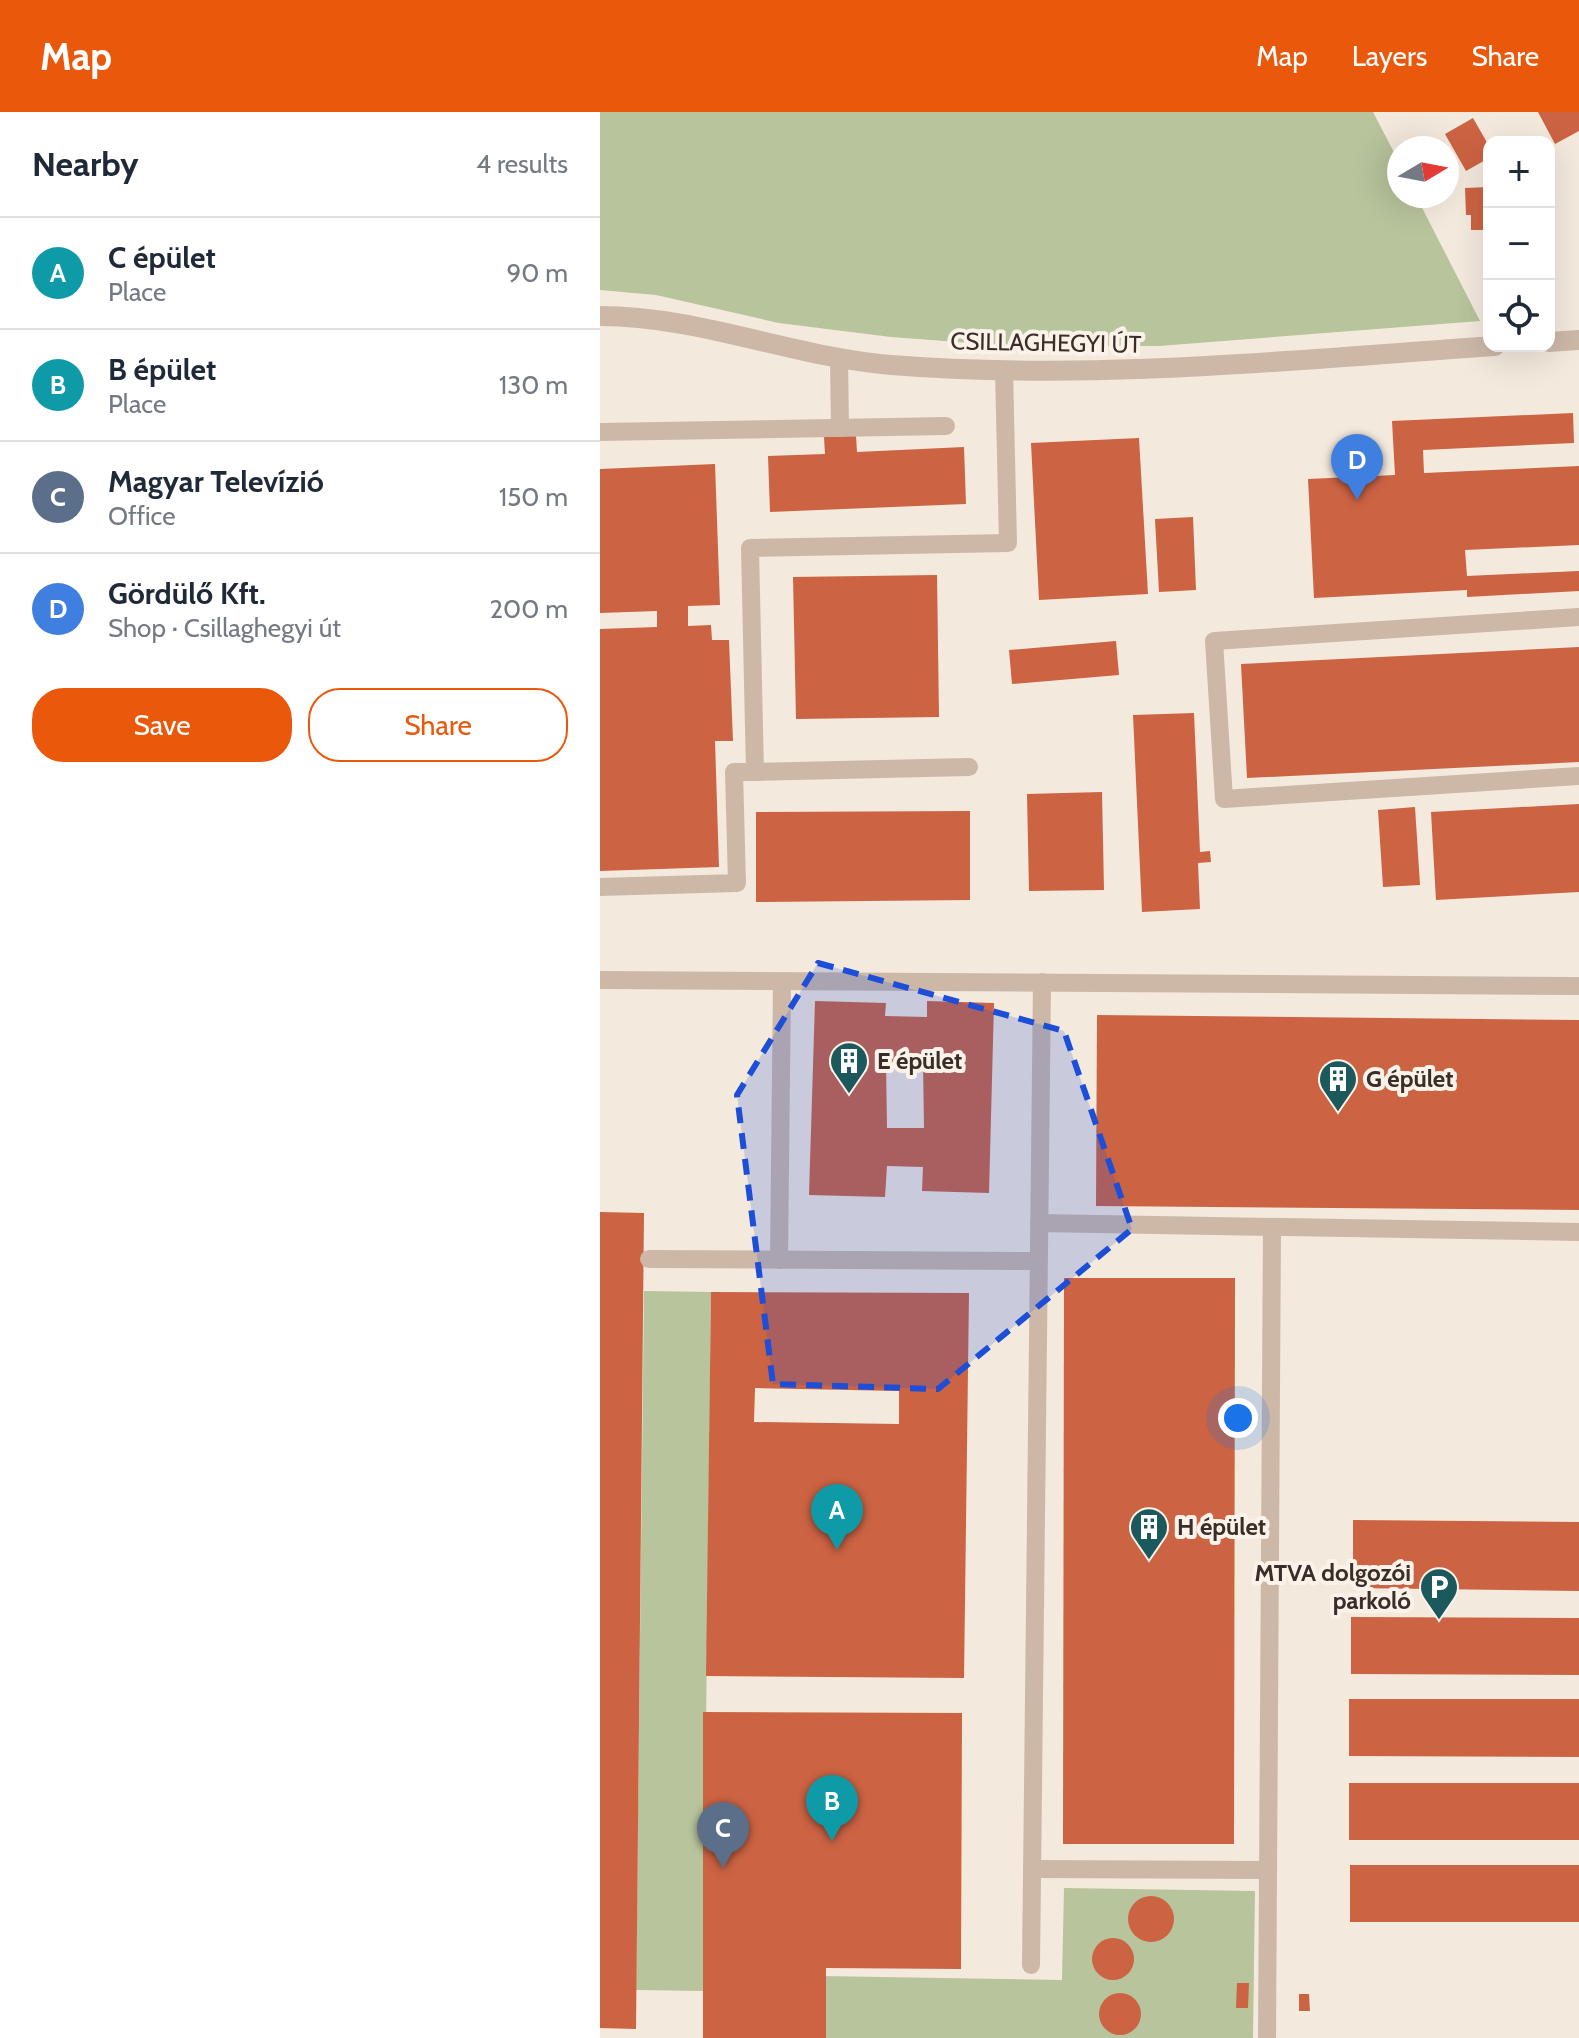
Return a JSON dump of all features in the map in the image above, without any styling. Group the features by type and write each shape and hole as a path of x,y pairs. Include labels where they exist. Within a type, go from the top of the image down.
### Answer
{"street":[{"name":"CSILLAGHEGYI ÚT","path":"600,316 653,319 889,365 1004,370 1150,370 1483,347"},
{"path":"1555,342 1579,340"}],"lane":[{"path":"839,357 840,428"},
{"path":"755,772 750,548 1008,543 1004,370"},
{"path":"600,432 946,426"},
{"path":"1579,617 1214,641 1224,799 1579,776"},
{"path":"600,887 737,883 734,772 969,767"},
{"path":"600,980 1579,986"},
{"path":"779,1260 782,982"},
{"path":"1031,1965 1042,982"},
{"path":"1039,1223 1579,1232"},
{"path":"1267,2038 1272,1227"},
{"path":"649,1259 1038,1261"},
{"path":"1032,1869 1268,1870"}],"highlighted area":[{"path":"818,963 1064,1031 1132,1229 938,1389 773,1384 737,1095"}],"green space":[{"path":"600,112 1373,112 1387,139 1387,208 1422,208 1480,321 1159,346 1011,346 891,337 779,323 656,295 600,290"},
{"path":"644,1291 711,1292 703,1991 636,1990"},
{"path":"1064,1888 1255,1891 1253,2038 820,2038 820,1976 1062,1980"}],"building":[{"path":"1538,112 1579,112 1579,131 1555,144 1555,136 1551,136"},
{"path":"1473,118 1483,136 1483,161 1466,171 1459,159 1459,136 1445,134"},
{"path":"1483,187 1483,230 1471,230 1471,215 1466,215 1465,188"},
{"path":"1573,413 1574,443 1423,450 1424,473 1579,466 1579,545 1465,550 1467,576 1579,571 1579,591 1467,597 1467,590 1314,598 1308,479 1395,475 1392,421"},
{"path":"856,435 857,452 964,447 966,504 770,512 768,456 825,454 824,437"},
{"path":"1139,438 1148,594 1039,600 1031,443"},
{"path":"715,464 720,605 688,606 688,626 711,625 712,640 729,640 733,741 715,741 719,867 600,871 600,629 657,627 657,611 600,613 600,469"},
{"path":"1193,517 1196,590 1159,592 1155,519"},
{"path":"937,575 939,717 796,719 793,577"},
{"path":"1116,641 1119,675 1012,684 1009,650"},
{"path":"1579,647 1579,762 1247,778 1241,664"},
{"path":"1194,713 1200,852 1210,851 1211,862 1198,863 1200,909 1142,912 1133,715"},
{"path":"1102,792 1104,890 1029,891 1027,794"},
{"path":"1579,804 1579,892 1436,900 1431,812"},
{"path":"1415,807 1420,885 1383,887 1378,810"},
{"path":"970,811 970,900 756,902 756,812"},
{"name":"E épület","path":"815,1001 886,1003 885,1016 927,1017 927,1001 994,1003 989,1193 922,1191 923,1167 887,1166 885,1197 809,1195","holes":["886,1062 923,1062 924,1128 887,1128"]},
{"name":"G épület","path":"1097,1015 1579,1020 1579,1210 1096,1206"},
{"path":"600,1212 644,1213 636,2029 600,2028"},
{"name":"H épület","path":"1064,1278 1235,1278 1234,1844 1063,1844"},
{"path":"711,1292 969,1293 964,1678 706,1676","holes":["755,1388 899,1391 899,1424 754,1422"]},
{"path":"1353,1520 1579,1522 1579,1591 1353,1588"},
{"path":"1351,1617 1579,1618 1579,1675 1351,1674"},
{"path":"1349,1699 1579,1699 1579,1757 1349,1756"},
{"path":"703,1712 962,1713 961,1969 826,1968 826,2038 703,2038"},
{"path":"1349,1783 1579,1783 1579,1840 1349,1840"},
{"path":"1350,1865 1579,1865 1579,1922 1350,1922"},
{"path":"1151,1896 1167,1903 1174,1919 1167,1935 1151,1942 1135,1935 1128,1919 1135,1903"},
{"path":"1113,1938 1128,1944 1134,1959 1128,1974 1113,1980 1098,1974 1092,1959 1098,1944"},
{"path":"1237,1983 1249,1983 1248,2008 1236,2008"},
{"path":"1120,1993 1135,1999 1141,2014 1135,2029 1120,2035 1105,2029 1099,2014 1105,1999"},
{"path":"1299,1994 1309,1994 1310,2011 1299,2011"}],"place":[{"name":"Gördülő Kft.","path":"1357,500"},
{"name":"E épület","path":"849,1095"},
{"name":"G épület","path":"1338,1113"},
{"name":"C épület","path":"837,1550"},
{"name":"H épület","path":"1149,1561"},
{"name":"MTVA dolgozói parkoló","path":"1439,1621"},
{"name":"B épület","path":"832,1841"},
{"name":"Magyar Televízió","path":"723,1868"}]}
